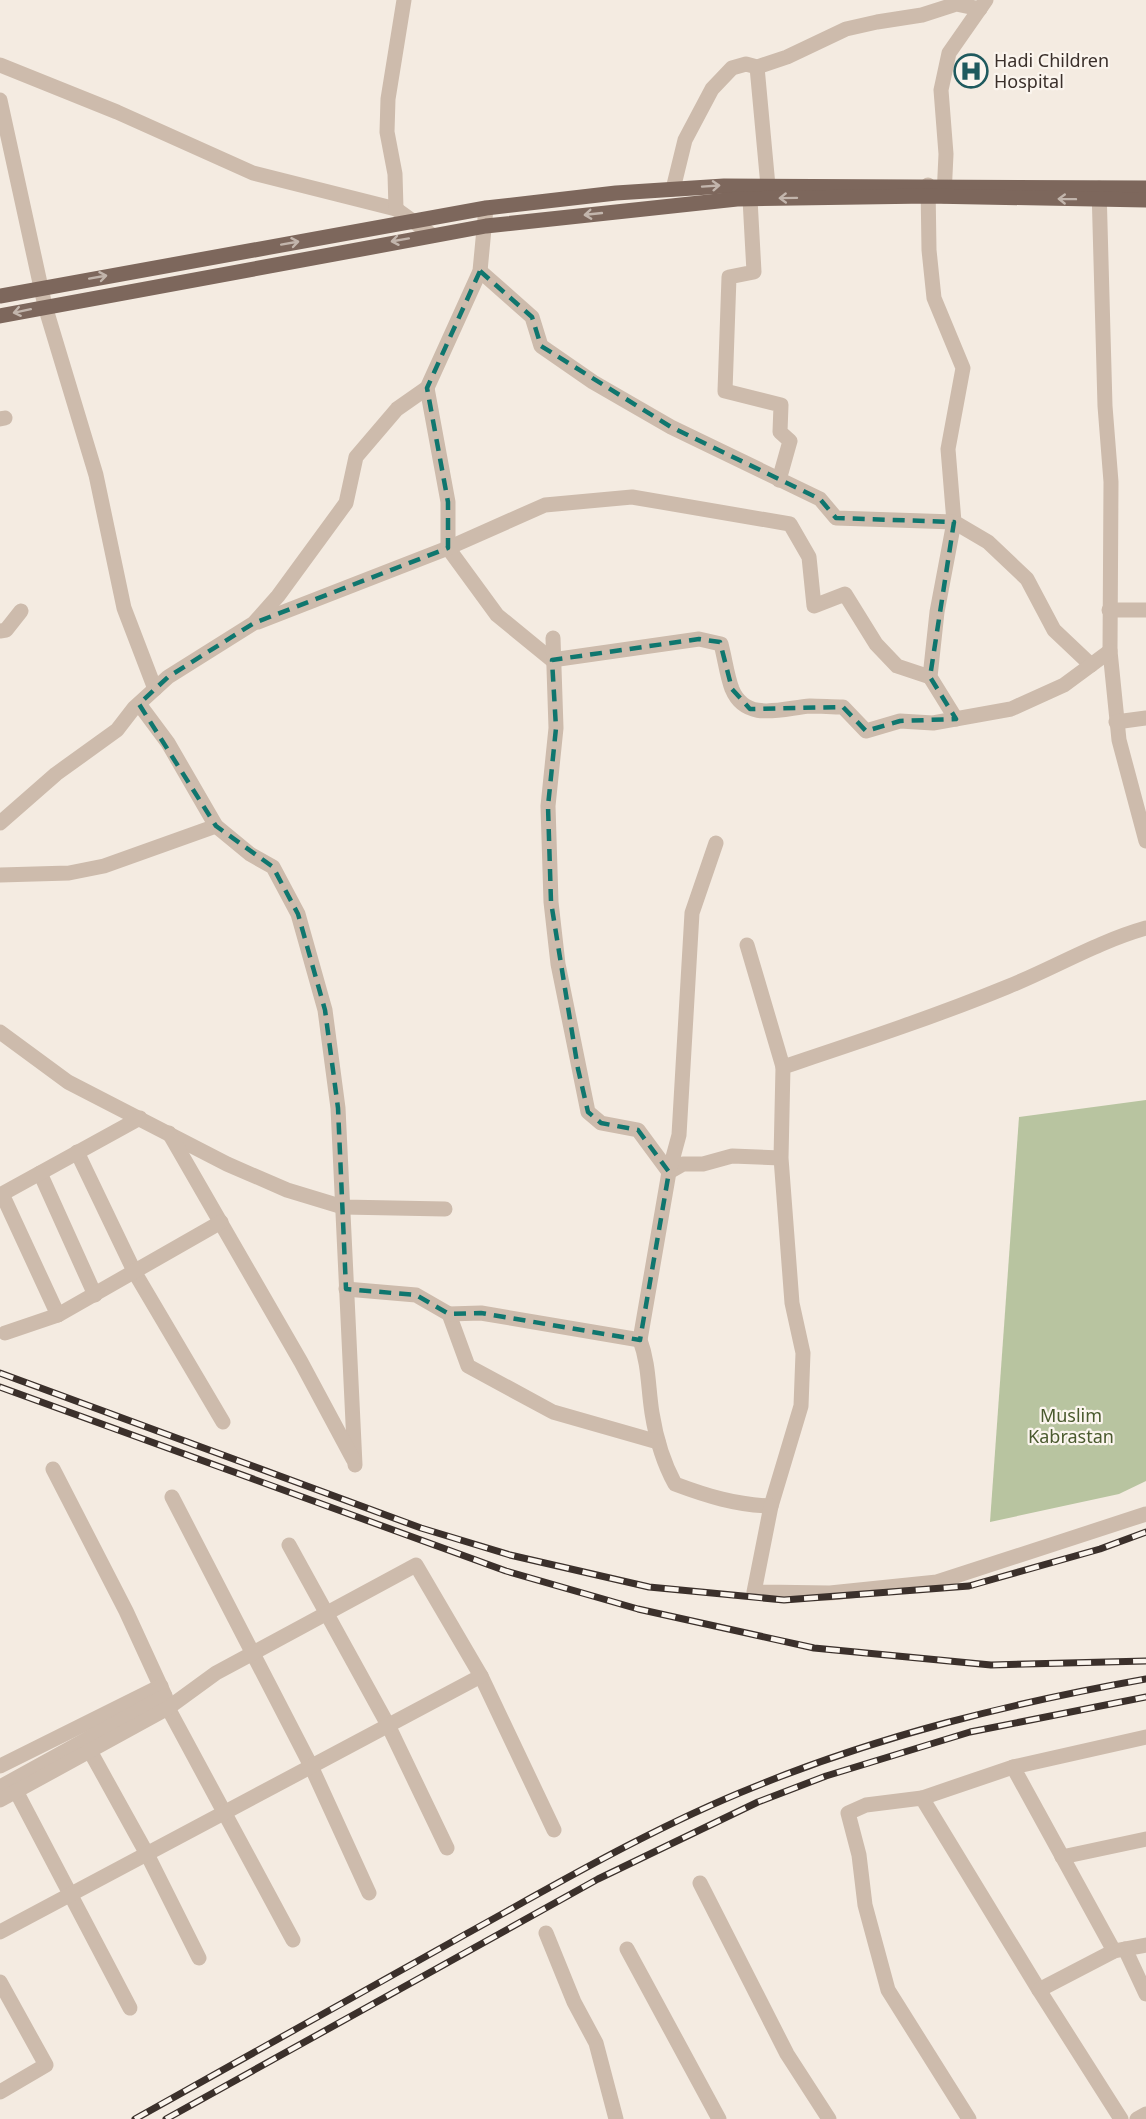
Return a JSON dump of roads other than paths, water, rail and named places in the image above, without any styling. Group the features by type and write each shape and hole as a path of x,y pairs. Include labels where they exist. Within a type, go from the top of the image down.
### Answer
{"main road":[{"path":"0,296 486,208 673,189 768,186 1099,193 1146,188"},
{"path":"0,316 486,226 750,198 928,191"},
{"path":"1099,193 1146,200"}],"street":[{"path":"396,209 395,174 387,132 388,99 404,0"},
{"path":"673,189 685,140 712,89 732,68 746,64 757,67 788,57 846,29 922,15 956,4 983,5"},
{"path":"944,191 946,154 941,90 949,53 983,5"},
{"path":"0,65 117,112 253,174 396,209 432,235"},
{"path":"757,67 768,186"},
{"path":"0,100 40,287 96,475 124,608 155,689"},
{"path":"928,191 928,250 934,298 963,368 948,449 954,522 937,612 930,677 956,719"},
{"path":"1099,193 1105,406 1111,482 1110,651 1116,722 1146,841"},
{"path":"750,198 754,272 729,277 725,391 781,405 780,432 790,441 779,480"},
{"path":"254,623 278,596 346,503 356,457 397,409 428,388 480,271 486,208"},
{"path":"480,271 532,317 541,346 549,352 593,382 671,427 820,499 836,518 954,522 988,542 1027,579 1054,630 1092,665"},
{"path":"428,388 448,502 448,548 497,615 552,660 699,639 716,641 721,644 732,689 741,704 750,709 772,711 810,706 843,707 866,731 900,721 933,723 1011,709 1064,685 1110,651"},
{"path":"0,823 56,774 117,730 139,704 168,677 254,623 448,548 545,505 632,497 790,524 809,557 814,606 845,594 876,644 897,666 930,677"},
{"path":"1109,610 1146,610"},
{"path":"0,631 6,630 21,611"},
{"path":"553,638 556,728 548,806 550,902 558,964 578,1069 588,1112 601,1124 638,1130 669,1172"},
{"path":"139,704 168,743 216,826 250,854 273,867 298,914 325,1010 338,1108 355,1465 301,1362 169,1133"},
{"path":"1116,722 1146,718"},
{"path":"0,875 69,873 104,866 216,826"},
{"path":"716,843 692,914 679,1135 669,1172 640,1340 647,1358 652,1413 658,1442 675,1484 744,1505 771,1506"},
{"path":"783,1067 891,1031 1009,987 1120,936 1146,928"},
{"path":"747,945 783,1067 781,1158 792,1303 802,1353 801,1406 771,1506 754,1592 830,1593 937,1582 1146,1515"},
{"path":"0,1032 68,1082 226,1164 267,1181 343,1207 445,1209"},
{"path":"58,1315 1,1194 140,1118"},
{"path":"77,1152 135,1273 223,1422"},
{"path":"669,1172 683,1164 703,1164 732,1156 781,1158"},
{"path":"40,1173 95,1295"},
{"path":"5,1333 58,1315 221,1222"},
{"path":"346,1289 416,1295 449,1314 481,1313 640,1340"},
{"path":"449,1314 468,1366 553,1412 658,1442"},
{"path":"53,1469 126,1611 165,1697 224,1813 293,1940"},
{"path":"172,1497 311,1767 369,1893"},
{"path":"289,1545 388,1725 447,1848"},
{"path":"0,1766 165,1697 216,1673 416,1565 481,1676 554,1830"},
{"path":"0,1932 481,1676"},
{"path":"0,1800 90,1751 165,1697"},
{"path":"0,1787 165,1697"},
{"path":"969,2119 888,1990 865,1905 859,1855 848,1813 866,1805 922,1798 1013,1767 1146,1737"},
{"path":"90,1751 147,1854 199,1958"},
{"path":"1013,1767 1062,1857 1146,1994"},
{"path":"16,1791 69,1896 130,2008"},
{"path":"922,1798 1121,2119"},
{"path":"1062,1857 1146,1839"},
{"path":"700,1883 787,2054 829,2119"},
{"path":"546,1933 574,2002 596,2043 616,2119"},
{"path":"1039,1990 1120,1950 1146,1945"},
{"path":"627,1949 719,2119"},
{"path":"0,1982 46,2065 0,2092"},
{"path":"1137,2119 1146,2114"}],"railway":[{"path":"0,1373 421,1528 510,1555 649,1587 784,1600 969,1586 1100,1549 1146,1532"},
{"path":"0,1387 506,1571 638,1609 814,1648 991,1665 1146,1661"},
{"path":"135,2119 572,1875 644,1837 717,1803 802,1768 947,1722 1146,1679"},
{"path":"166,2119 598,1879 758,1802 826,1776 970,1732 1146,1697"}],"place":[{"name":"Hadi Children Hospital","path":"971,71"}],"park label":[{"name":"Muslim Kabrastan","path":"1071,1426"}]}
